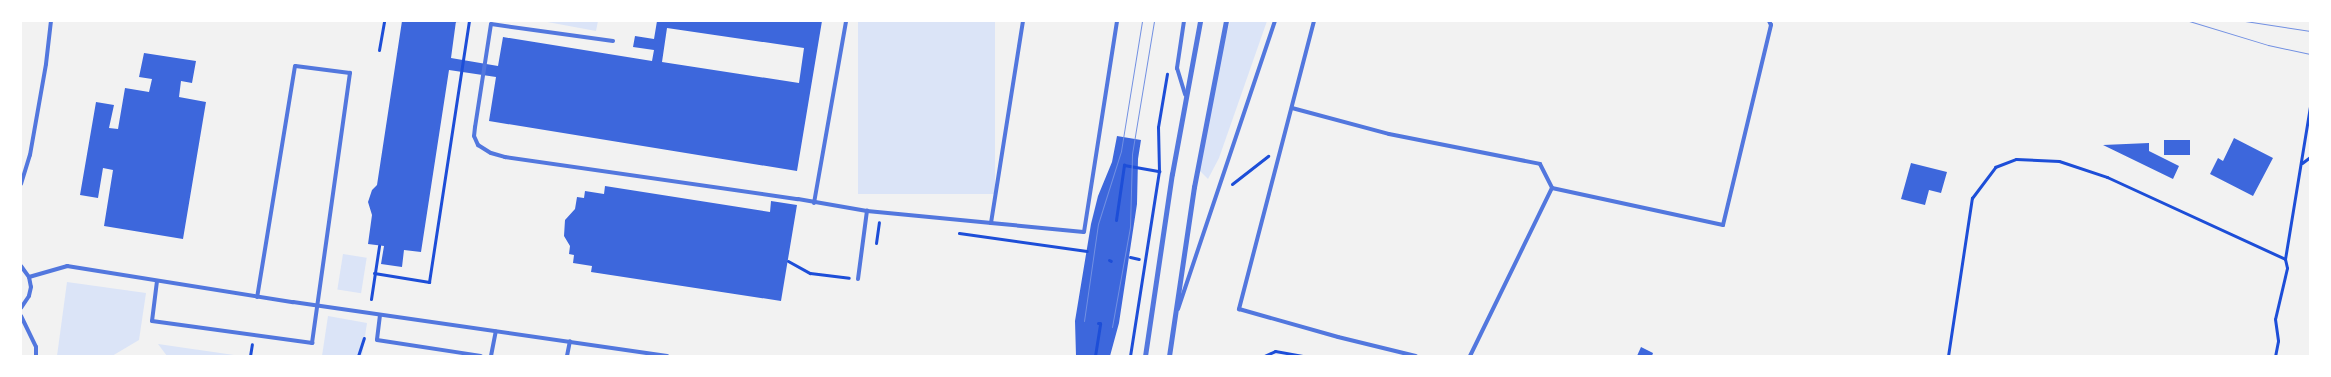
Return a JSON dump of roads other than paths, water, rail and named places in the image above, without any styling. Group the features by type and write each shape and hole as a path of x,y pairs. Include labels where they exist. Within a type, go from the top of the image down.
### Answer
{"street":[{"path":"1145,356 1172,174 1200,21"},
{"path":"1169,356 1171,330 1194,186 1226,21"}],"lane":[{"path":"21,184 30,155 46,64 51,21"},
{"path":"814,203 846,21"},
{"path":"991,223 1023,21"},
{"path":"612,41 492,22 474,136 478,145 491,153 505,157 798,199 867,211 1084,232 1117,21"},
{"path":"1184,21 1177,68 1186,98"},
{"path":"1171,330 1274,21"},
{"path":"1314,21 1239,309 1338,337 1416,356"},
{"path":"1552,188 1723,225 1771,25 1769,21"},
{"path":"157,281 152,321 312,343 350,74 295,66 257,297"},
{"path":"1292,108 1389,134 1540,164 1552,188"},
{"path":"1470,356 1552,188"},
{"path":"858,279 867,211"},
{"path":"21,266 29,277 29,296 21,308"},
{"path":"29,277 67,266 257,297 667,356"},
{"path":"380,315 377,340 481,356"},
{"path":"21,316 36,347 36,356"},
{"path":"491,356 496,331"},
{"path":"567,356 570,341"}],"tram line":[{"path":"1084,321 1098,224 1121,151 1142,21"},
{"path":"1112,327 1130,227 1132,154 1154,21"},
{"path":"2189,21 2268,45 2310,54"},
{"path":"2245,21 2310,31"}]}
